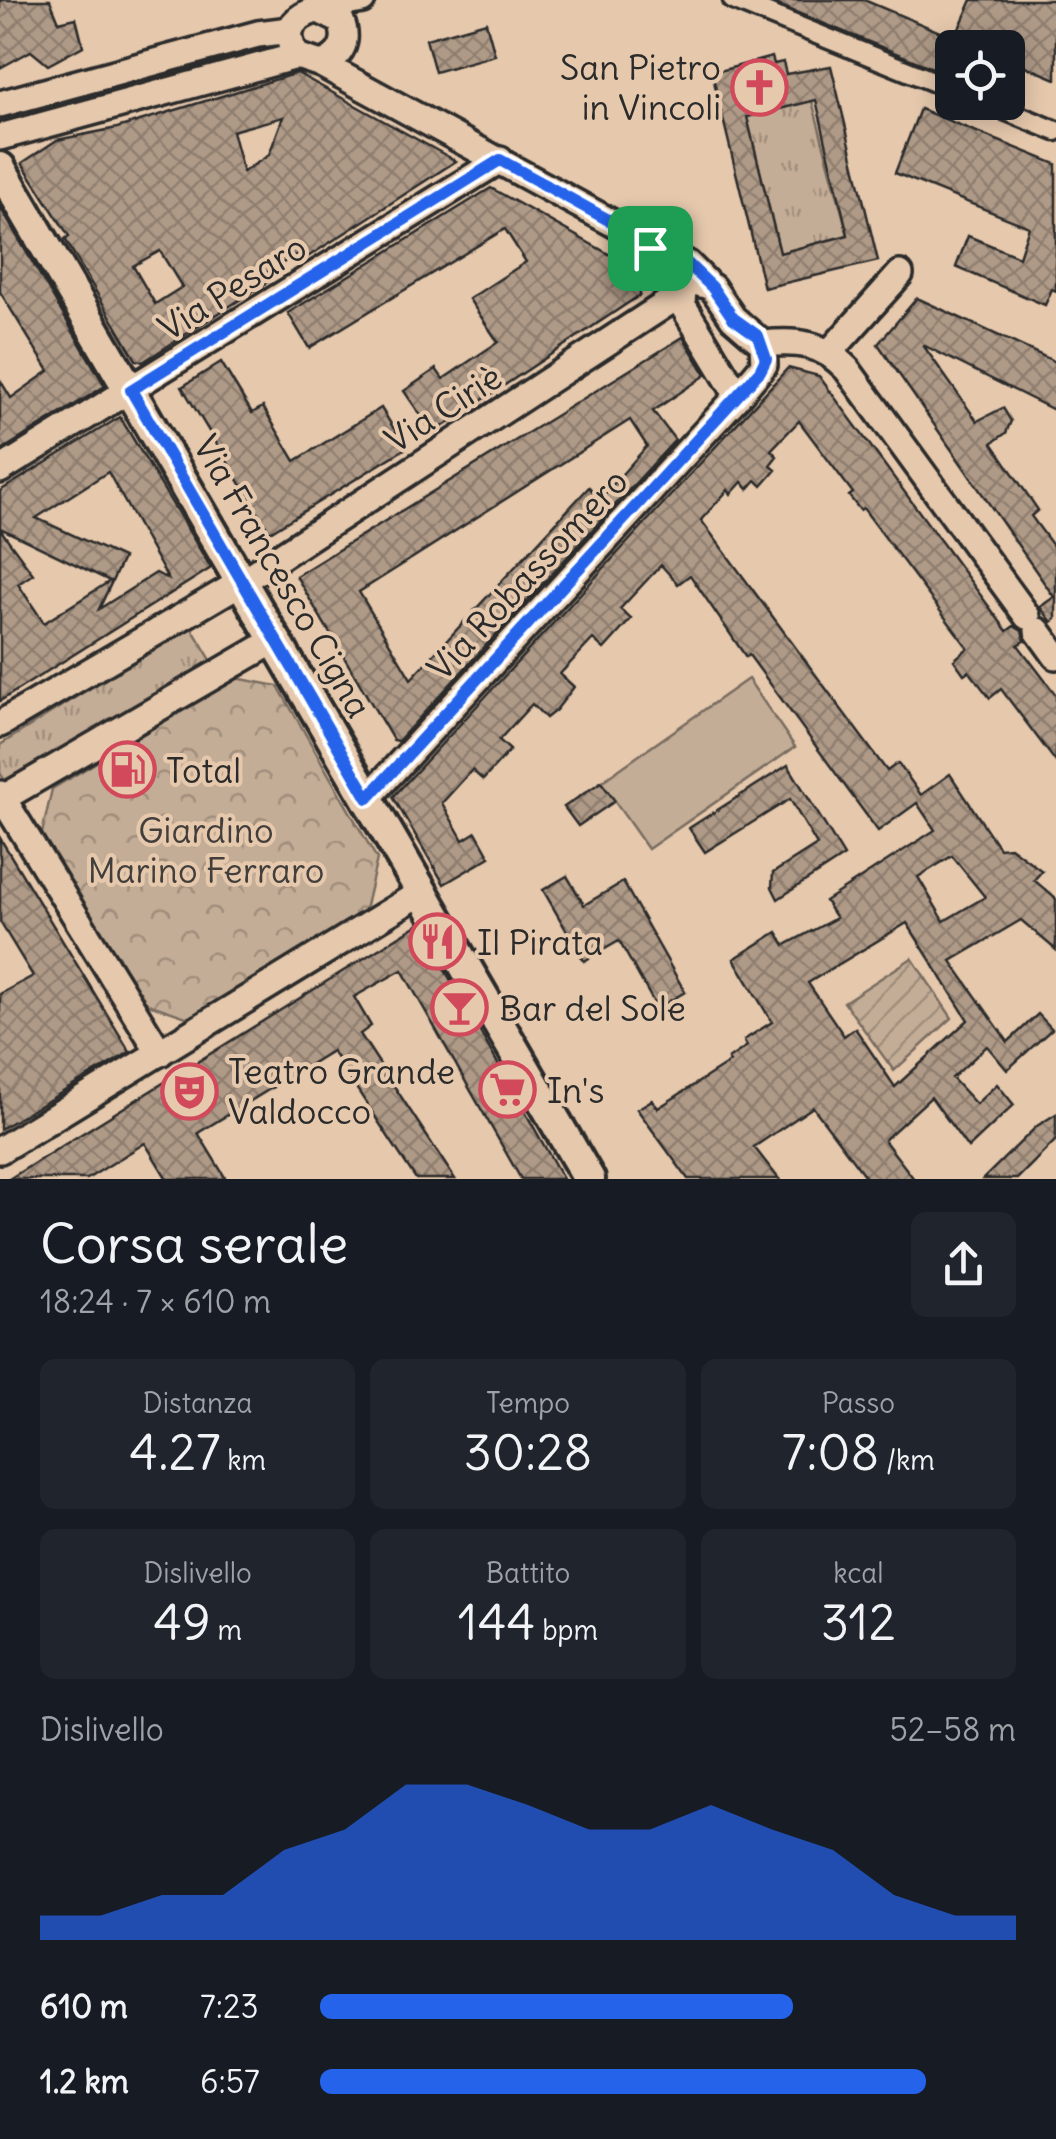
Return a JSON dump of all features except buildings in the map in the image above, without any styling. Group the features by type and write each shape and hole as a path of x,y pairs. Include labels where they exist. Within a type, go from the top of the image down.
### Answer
{"street":[{"path":"0,104 258,34 290,30 300,15 362,0"},
{"path":"0,137 309,60 344,44 374,0"},
{"path":"734,0 935,82"},
{"path":"317,8 340,21 344,44 362,84"},
{"path":"290,30 309,60 362,84 650,248 688,264 733,318 763,344 792,341 830,352 868,394 1056,656"},
{"path":"1025,118 1056,131"},
{"name":"Via Pesaro","path":"0,470 500,160"},
{"name":"Via Francesco Cigna","path":"0,168 589,1179"},
{"path":"650,248 681,294 684,308 738,396"},
{"path":"830,352 900,274"},
{"name":"Via Ciriè","path":"0,724 243,581 681,294 692,281 704,282"},
{"name":"Via Robassomero","path":"368,798 738,396 764,366 763,344"},
{"path":"160,1053 1,798 277,639"},
{"path":"0,1150 422,892"}],"green space":[{"path":"812,101 848,235 780,253 747,117"},
{"path":"190,625 211,660 9,787 0,773 0,745"},
{"name":"Giardino Marino Ferraro","path":"236,678 278,686 377,859 365,910 189,1018 142,1002 41,838 52,789"},
{"path":"748,679 795,747 648,849 601,782"},
{"path":"912,958 952,1018 894,1071 844,1002"}],"place":[{"name":"San Pietro in Vincoli","path":"760,87"},
{"name":"Total","path":"127,770"},
{"name":"Il Pirata","path":"438,942"},
{"name":"Bar del Sole","path":"460,1008"},
{"name":"In's","path":"508,1090"},
{"name":"Teatro Grande Valdocco","path":"189,1091"}],"route":[{"path":"500,160 650,248 688,264 712,287 733,318 758,336 765,352 764,366 368,798 131,390 500,160"}]}
